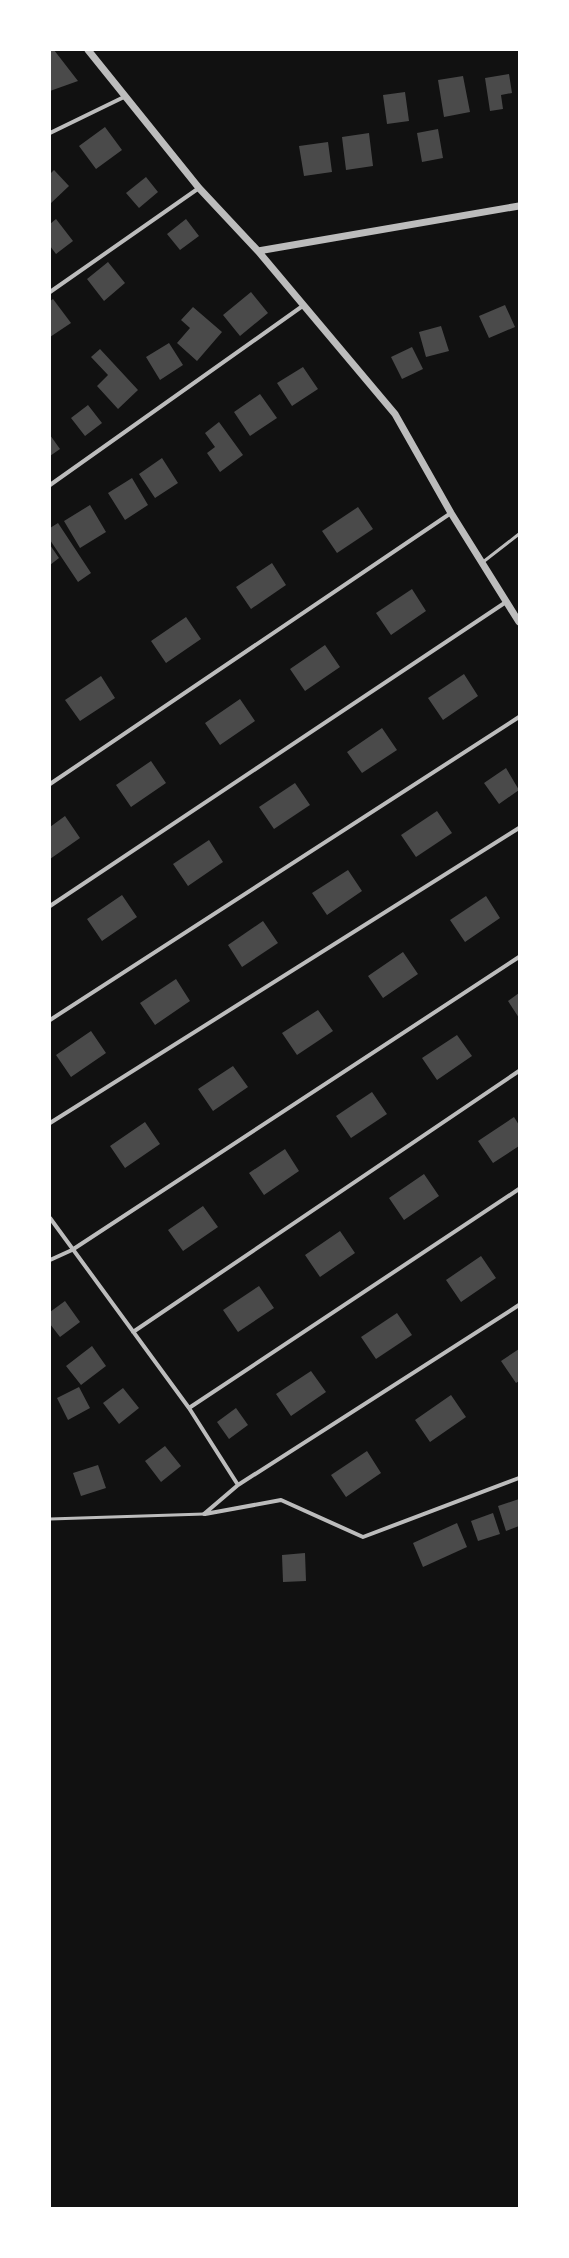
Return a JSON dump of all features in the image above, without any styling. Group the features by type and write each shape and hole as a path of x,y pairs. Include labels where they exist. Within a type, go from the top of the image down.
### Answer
{"street":[{"path":"88,50 124,97 199,188 258,251 395,414 451,513 519,622"},
{"path":"50,133 124,97"},
{"path":"50,292 199,188"},
{"path":"258,251 519,206"},
{"path":"50,485 304,305"},
{"path":"50,784 451,513"},
{"path":"50,906 506,602"},
{"path":"50,1020 519,718"},
{"path":"50,1123 519,828"},
{"path":"50,1260 72,1250 519,957"},
{"path":"133,1332 519,1071"},
{"path":"189,1408 519,1190"},
{"path":"50,1218 189,1408 238,1485"},
{"path":"204,1514 238,1485 519,1305"},
{"path":"204,1514 281,1500 363,1537 519,1478"}],"lane":[{"path":"482,563 519,534"},
{"path":"50,1519 204,1514"}],"building":[{"path":"50,50 54,50 78,81 50,91"},
{"path":"509,74 512,93 501,95 503,109 490,111 485,78"},
{"path":"463,76 470,112 444,117 438,80"},
{"path":"405,92 409,121 387,124 383,95"},
{"path":"105,127 122,150 96,169 79,146"},
{"path":"438,129 443,158 422,162 417,133"},
{"path":"369,133 373,166 346,170 342,137"},
{"path":"328,142 332,172 304,176 299,146"},
{"path":"54,170 69,186 50,204 50,174"},
{"path":"146,177 158,192 139,208 126,193"},
{"path":"56,219 73,241 56,254 50,246 50,224"},
{"path":"186,219 199,236 180,250 167,234"},
{"path":"108,262 125,283 104,301 87,279"},
{"path":"251,292 268,313 240,336 223,315"},
{"path":"53,299 71,323 50,337 50,301"},
{"path":"505,305 515,327 489,338 479,316"},
{"path":"193,307 222,332 197,361 177,343 190,328 181,320"},
{"path":"441,326 449,351 426,357 419,332"},
{"path":"169,343 183,365 160,380 146,357"},
{"path":"412,347 423,369 402,379 391,357"},
{"path":"100,349 138,390 118,409 97,386 108,375 91,357"},
{"path":"303,367 318,389 292,406 277,383"},
{"path":"260,394 277,418 250,436 234,412"},
{"path":"88,405 102,423 85,436 71,418"},
{"path":"219,422 243,455 220,472 207,453 215,447 205,433"},
{"path":"50,435 60,449 50,456"},
{"path":"162,458 178,483 155,498 139,474"},
{"path":"132,478 148,505 125,520 108,493"},
{"path":"90,505 106,532 80,548 64,521"},
{"path":"358,507 373,529 337,553 322,531"},
{"path":"58,523 91,573 78,582 50,540 50,528"},
{"path":"50,545 59,558 50,565"},
{"path":"272,563 286,585 251,609 236,587"},
{"path":"412,589 426,611 391,635 376,613"},
{"path":"186,617 201,639 166,663 151,641"},
{"path":"325,645 340,667 305,691 290,669"},
{"path":"464,674 478,696 443,720 428,698"},
{"path":"101,676 115,698 80,721 65,700"},
{"path":"240,699 255,721 220,745 205,723"},
{"path":"382,728 397,750 362,773 347,752"},
{"path":"151,761 166,783 131,807 116,785"},
{"path":"506,768 519,790 499,804 484,783"},
{"path":"295,783 310,805 274,829 259,807"},
{"path":"437,811 452,833 416,857 401,835"},
{"path":"65,816 80,838 50,859 50,827"},
{"path":"209,840 223,862 188,886 173,864"},
{"path":"348,870 362,891 327,915 312,893"},
{"path":"122,895 137,917 102,941 87,919"},
{"path":"486,896 500,918 465,942 450,920"},
{"path":"263,921 278,943 242,967 228,945"},
{"path":"403,952 418,974 383,998 368,976"},
{"path":"176,979 190,1001 155,1025 140,1003"},
{"path":"519,993 519,1018 508,1001"},
{"path":"318,1010 333,1031 297,1055 282,1033"},
{"path":"91,1031 106,1053 71,1077 56,1055"},
{"path":"457,1035 472,1056 437,1080 422,1058"},
{"path":"233,1066 248,1087 213,1111 198,1089"},
{"path":"372,1092 387,1114 351,1138 336,1116"},
{"path":"514,1117 519,1125 519,1146 493,1163 478,1141"},
{"path":"145,1122 160,1144 125,1168 110,1146"},
{"path":"285,1149 299,1171 264,1195 249,1173"},
{"path":"424,1174 439,1196 404,1220 389,1198"},
{"path":"203,1206 218,1227 183,1251 168,1230"},
{"path":"340,1231 355,1253 320,1277 305,1255"},
{"path":"481,1256 496,1278 461,1302 446,1280"},
{"path":"259,1286 274,1308 238,1332 223,1310"},
{"path":"65,1301 80,1322 60,1337 50,1324 50,1312"},
{"path":"397,1313 412,1335 376,1359 361,1337"},
{"path":"92,1346 106,1366 81,1385 66,1366"},
{"path":"519,1349 519,1381 516,1383 501,1361"},
{"path":"311,1371 326,1392 291,1416 276,1394"},
{"path":"79,1387 90,1408 68,1420 57,1398"},
{"path":"123,1388 139,1408 119,1424 103,1403"},
{"path":"451,1395 466,1417 430,1442 415,1420"},
{"path":"236,1408 248,1425 229,1439 217,1422"},
{"path":"165,1446 181,1466 161,1482 145,1461"},
{"path":"367,1451 381,1473 346,1497 331,1475"},
{"path":"98,1465 106,1488 81,1496 73,1473"},
{"path":"519,1499 519,1526 506,1531 498,1506"},
{"path":"493,1513 500,1534 478,1541 471,1521"},
{"path":"457,1523 467,1547 423,1567 413,1543"},
{"path":"305,1553 306,1581 283,1582 282,1555"}]}
